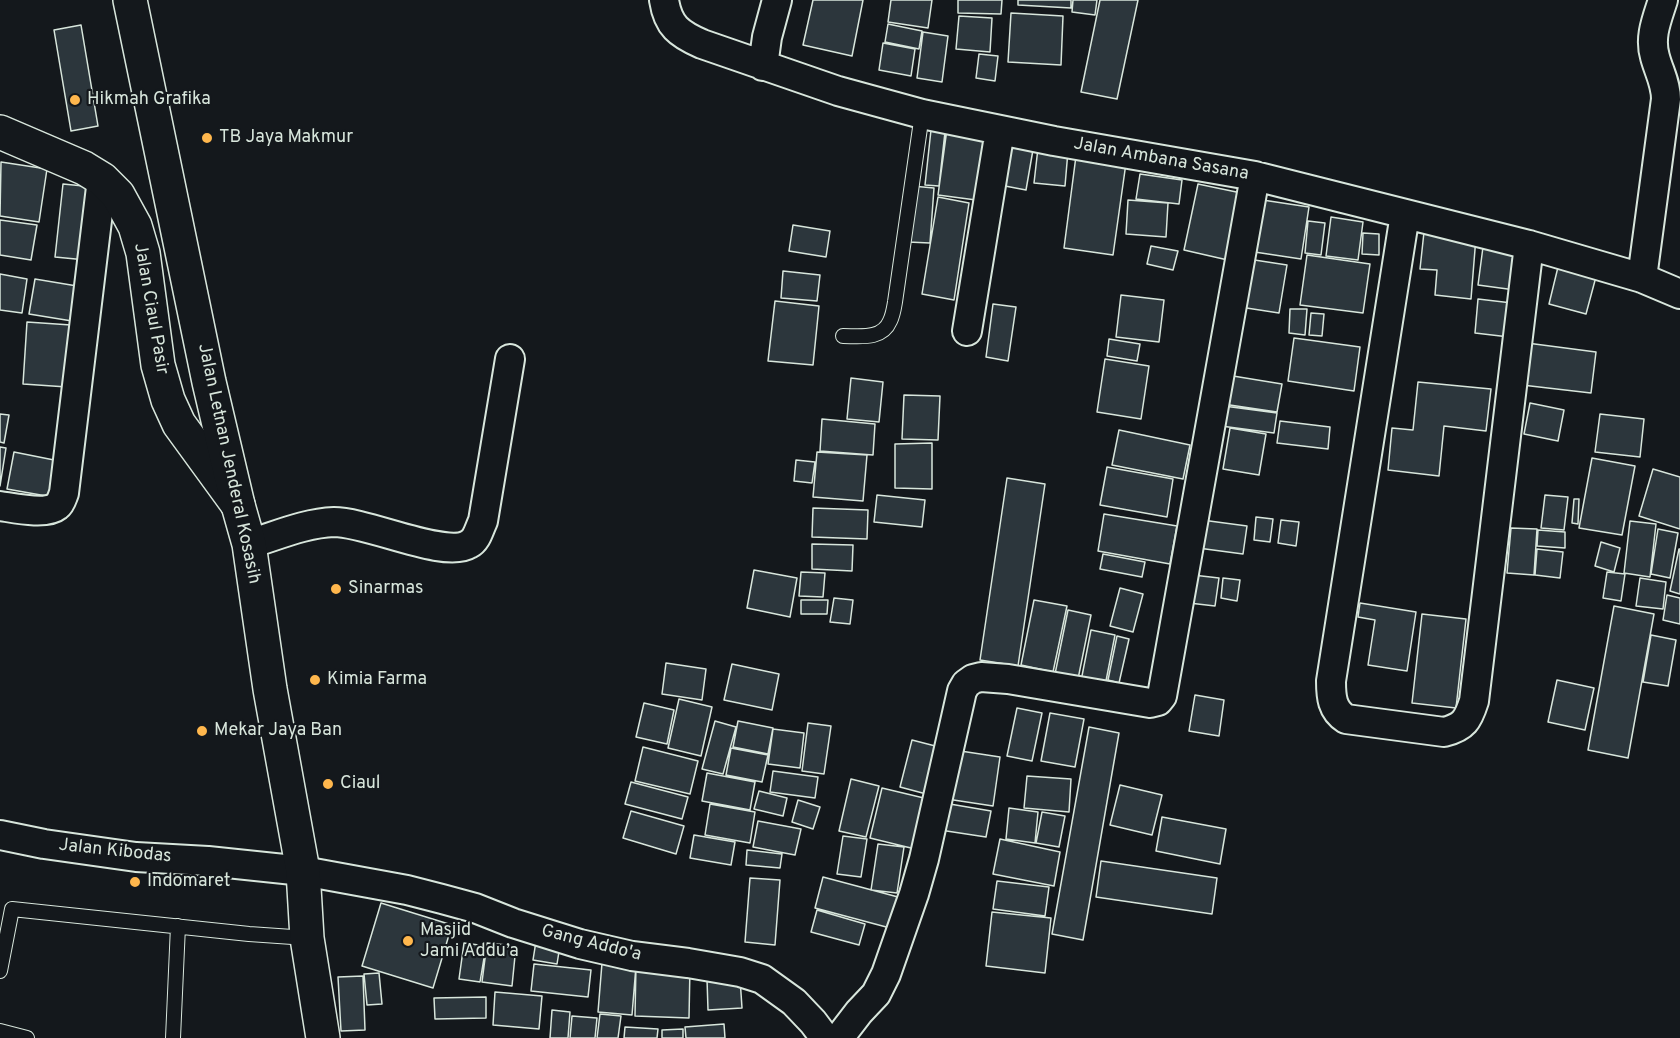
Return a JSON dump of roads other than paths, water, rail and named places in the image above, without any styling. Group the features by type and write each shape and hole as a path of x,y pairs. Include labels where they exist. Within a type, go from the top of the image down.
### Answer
{"main road":[{"name":"Jalan Letnan Jenderal Kosasih","path":"130,0 209,382 249,544 270,689 303,871 307,938 323,1038"},
{"name":"Jalan Ciaul Pasir","path":"0,132 84,168 102,179 118,195 135,226 143,253 158,365 168,400 179,424 238,505"}],"street":[{"name":"Jalan Ambana Sasana","path":"664,0 675,28 685,36 763,66 838,91 922,114 1000,130 1255,176 1529,245 1642,278 1680,294"},
{"path":"763,66 767,37 777,0"},
{"path":"1642,278 1666,99 1666,88 1652,46 1653,32 1663,0"},
{"path":"967,331 1000,130"},
{"path":"839,1038 876,994 886,974 924,859 962,691 966,684 981,677 1008,679 1150,703 1162,696 1255,176"},
{"path":"0,506 44,511 57,506 64,493 102,179"},
{"path":"1405,214 1331,681 1331,697 1335,709 1346,719 1444,732 1458,728 1470,715 1474,701 1529,245"},
{"path":"249,544 313,525 335,522 360,525 448,548 467,546 475,540 483,521 510,359"},
{"name":"Jalan Kibodas","path":"0,836 136,857 208,861 303,871"},
{"name":"Gang Addo'a","path":"303,871 407,890 475,908 513,923 580,944 632,956 730,970 762,979 794,1002 825,1038"}],"lane":[{"path":"843,336 874,336 890,322 896,302 922,114"},
{"path":"0,971 6,908 307,938"},
{"path":"173,1038 178,926"},
{"path":"0,1031 27,1038"}],"place":[{"name":"Hikmah Grafika","path":"75,100"},
{"name":"TB Jaya Makmur","path":"207,138"},
{"name":"Sinarmas","path":"336,589"},
{"name":"Kimia Farma","path":"315,680"},
{"name":"Mekar Jaya Ban","path":"202,731"},
{"name":"Ciaul","path":"328,784"},
{"name":"Indomaret","path":"135,882"},
{"name":"Masjid Jami Addu’a","path":"408,941"}]}
